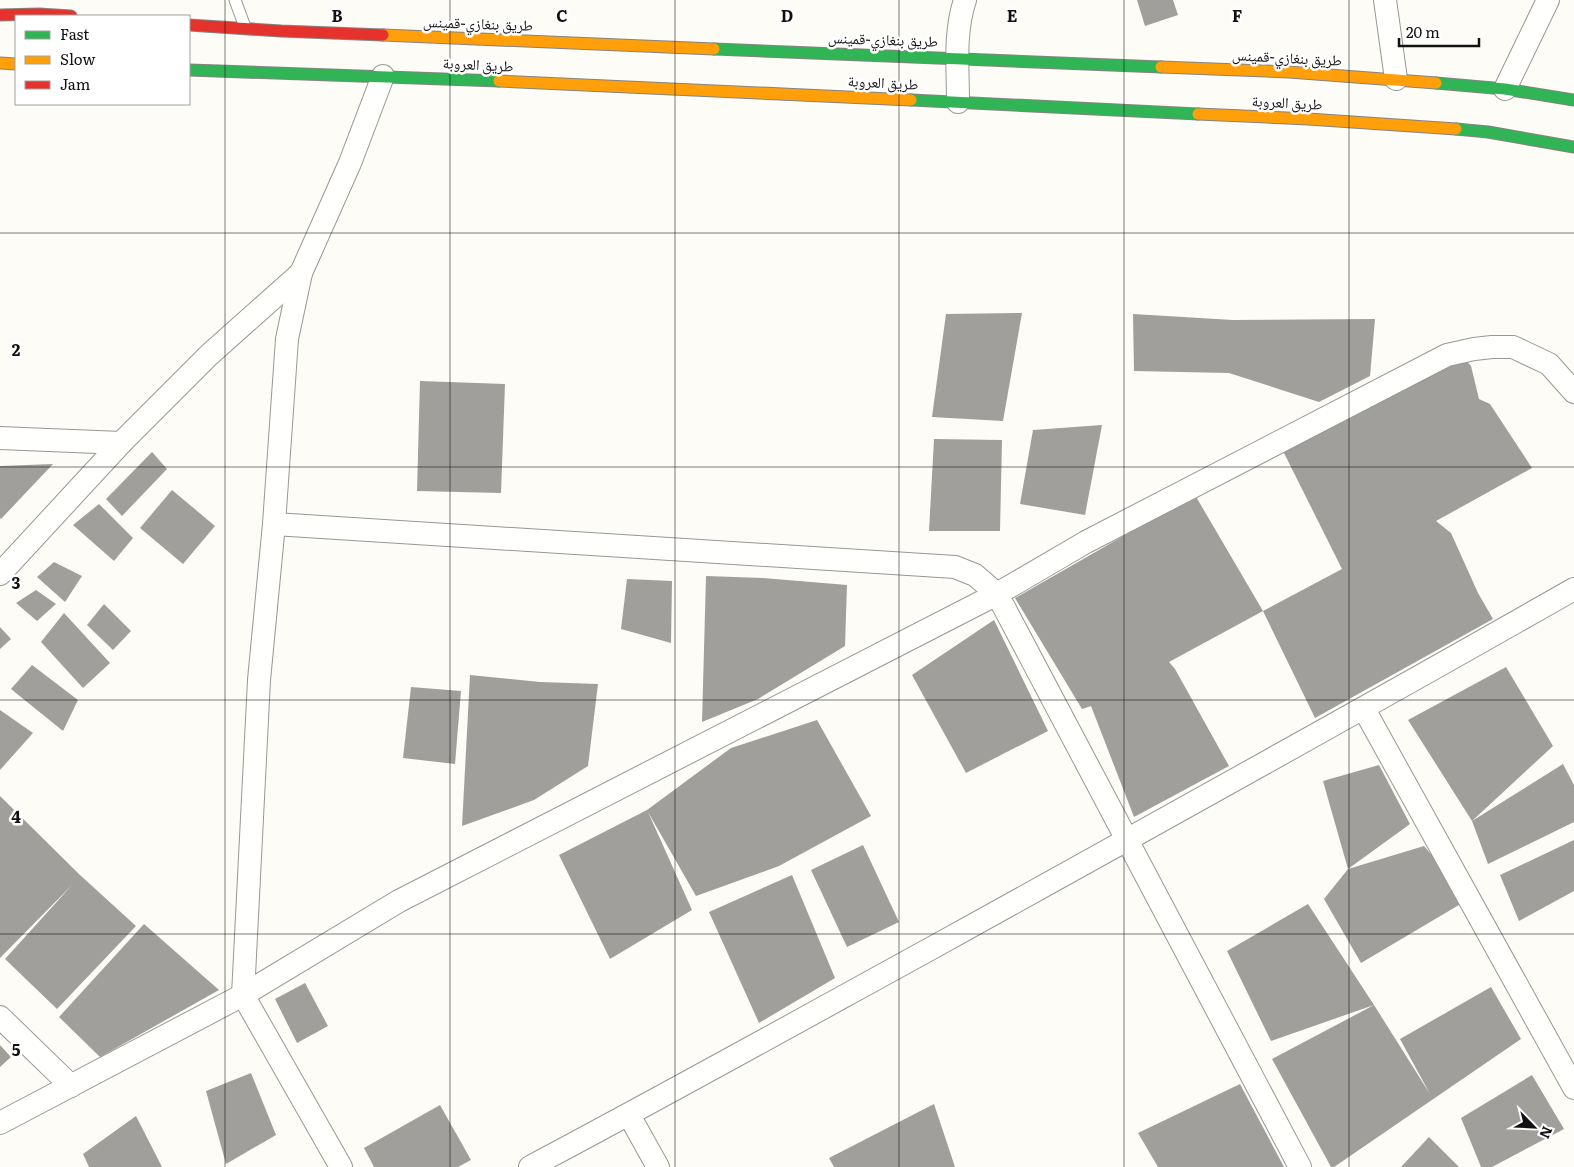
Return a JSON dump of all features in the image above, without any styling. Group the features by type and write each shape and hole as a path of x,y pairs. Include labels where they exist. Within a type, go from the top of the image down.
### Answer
{"main road":[{"path":"0,14 55,15"},
{"name":"طريق بنغازي-قمينس","path":"190,25 246,29 1289,72 1505,89 1574,100"},
{"path":"0,64 15,64"},
{"name":"طريق العروبة","path":"190,70 382,76 958,102 1412,126 1488,132 1574,147"}],"street":[{"path":"958,102 957,58 959,27 965,0"},
{"path":"1385,0 1396,79"},
{"path":"1505,89 1548,0"},
{"path":"340,1167 242,995 259,680 274,524 287,339 301,273 350,163 382,76"},
{"path":"0,574 121,443 210,355 301,273"},
{"path":"0,1123 242,995 399,901 997,594 1086,542 1447,355 1474,349 1513,347 1550,364 1574,392"},
{"path":"0,438 121,443"},
{"path":"274,524 955,567 976,575 997,594 1300,1167"},
{"path":"530,1167 629,1115 1364,709 1574,589"},
{"path":"1364,709 1574,1088"},
{"path":"0,1016 72,1086"},
{"path":"629,1115 658,1167"}],"lane":[{"path":"235,0 246,29"},
{"path":"39,14 49,5"}],"building":[{"path":"1137,0 1173,0 1178,15 1145,26"},
{"path":"1022,313 1003,421 932,417 946,314"},
{"path":"1133,314 1233,320 1375,319 1370,376 1319,402 1229,373 1134,371"},
{"path":"1465,359 1471,366 1479,399 1490,404 1532,468 1436,521 1451,533 1478,593 1493,619 1315,718 1263,611 1342,569 1282,449"},
{"path":"420,381 505,384 501,493 417,491"},
{"path":"1102,425 1085,515 1020,504 1033,430"},
{"path":"934,439 1002,440 1000,531 929,531"},
{"path":"152,452 167,469 122,516 106,499"},
{"path":"53,464 1,519 0,466"},
{"path":"172,490 215,526 183,564 140,528"},
{"path":"1195,495 1263,611 1169,662 1175,669 1229,766 1134,817 1091,706 1082,709 1015,598"},
{"path":"99,504 133,538 114,561 73,525"},
{"path":"54,562 82,576 65,602 37,577"},
{"path":"706,576 763,578 847,585 845,646 758,699 702,722"},
{"path":"627,579 672,581 671,643 621,629"},
{"path":"36,590 56,604 37,621 16,603"},
{"path":"104,604 131,631 113,650 87,625"},
{"path":"64,613 110,663 83,688 41,642"},
{"path":"994,620 1048,731 966,773 912,675"},
{"path":"0,627 11,639 0,649"},
{"path":"32,665 78,700 63,731 11,689"},
{"path":"1506,667 1553,746 1472,821 1408,720"},
{"path":"470,675 540,682 598,684 588,766 534,800 462,826"},
{"path":"411,687 461,691 455,764 403,758"},
{"path":"0,710 33,733 0,770"},
{"path":"817,720 871,816 779,866 696,896 648,812 692,910 610,959 559,855 647,810 731,748"},
{"path":"1563,764 1574,785 1574,822 1488,864 1472,821"},
{"path":"1379,765 1410,824 1348,869 1323,781"},
{"path":"0,796 80,875 136,926 57,1009 5,959 72,885 0,958"},
{"path":"1574,840 1574,891 1519,921 1500,875"},
{"path":"863,845 899,922 847,947 811,870"},
{"path":"1424,846 1469,899 1361,963 1324,899 1348,869"},
{"path":"792,875 835,978 759,1023 709,912"},
{"path":"1308,904 1374,1005 1271,1041 1227,951"},
{"path":"144,924 219,990 100,1057 59,1017"},
{"path":"305,983 328,1026 297,1043 275,999"},
{"path":"1491,987 1521,1039 1334,1167 1331,1167 1272,1059 1374,1005 1430,1094 1400,1039"},
{"path":"0,1045 11,1057 0,1067"},
{"path":"251,1073 276,1135 226,1164 206,1091"},
{"path":"1532,1075 1564,1129 1492,1167 1481,1167 1461,1118"},
{"path":"1240,1084 1284,1167 1158,1167 1138,1133"},
{"path":"934,1104 955,1167 834,1167 829,1158"},
{"path":"440,1105 471,1160 458,1167 374,1167 364,1148"},
{"path":"136,1116 162,1167 89,1167 83,1154"},
{"path":"1429,1137 1459,1167 1401,1167"}],"traffic: fast":[{"path":"714,49 1161,67"},
{"path":"190,70 499,81"},
{"path":"1436,83 1505,89 1574,100"},
{"path":"911,100 1198,114"},
{"path":"1456,129 1488,132 1574,147"}],"traffic: slow":[{"path":"383,35 714,49"},
{"path":"0,63 15,64"},
{"path":"1161,67 1289,72 1436,83"},
{"path":"499,81 911,100"},
{"path":"1198,114 1456,129"}],"traffic: jam":[{"path":"0,15 55,15"},
{"path":"190,25 383,35"}]}
